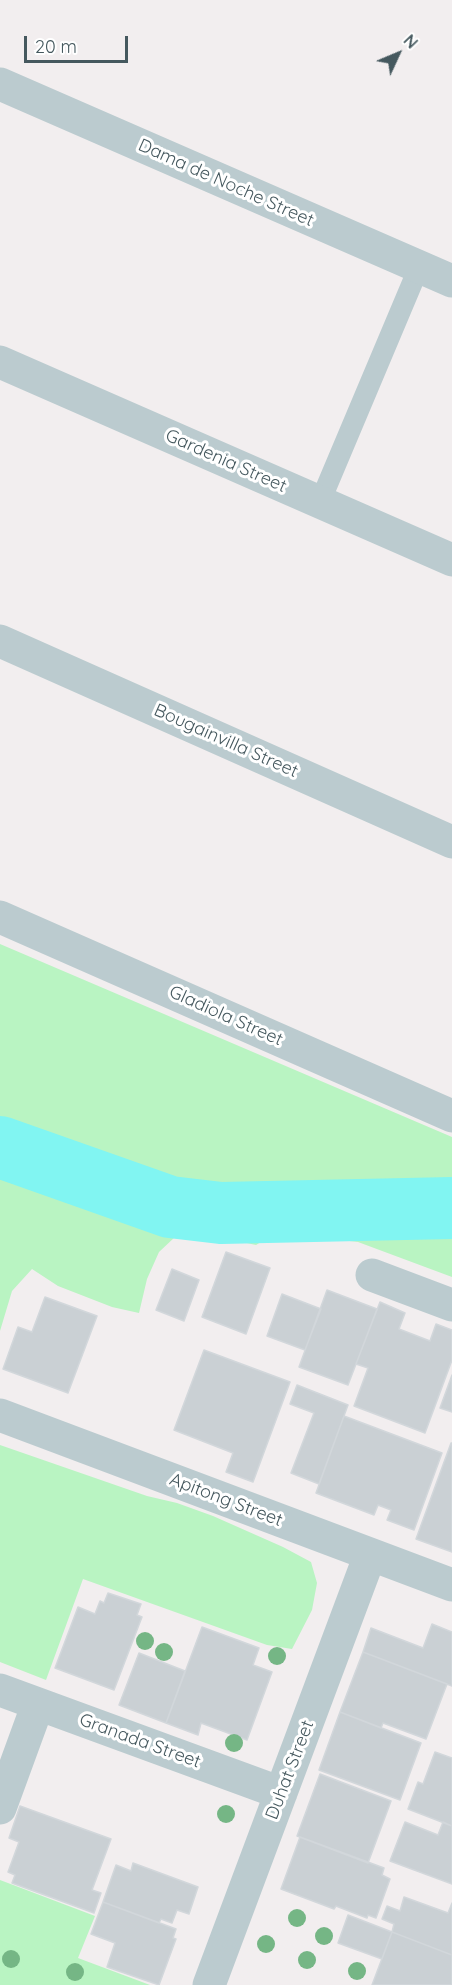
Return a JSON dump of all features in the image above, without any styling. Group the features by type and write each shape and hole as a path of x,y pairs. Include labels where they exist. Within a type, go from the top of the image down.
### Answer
{"street":[{"name":"Dama de Noche Street","path":"0,84 452,282"},
{"name":"Gardenia Street","path":"0,362 452,560"},
{"name":"Bougainvilla Street","path":"0,641 452,842"},
{"name":"Gladiola Street","path":"0,917 452,1116"},
{"path":"372,1275 452,1305"},
{"name":"Apitong Street","path":"0,1416 452,1585"},
{"name":"Duhat Street","path":"209,1985 370,1555"},
{"name":"Granada Street","path":"0,1690 281,1792"},
{"path":"0,1808 38,1704"}],"lane":[{"path":"320,502 419,267"}],"green space":[{"path":"0,944 452,1137 452,1277 358,1242 274,1234 256,1245 223,1238 175,1237 159,1252 147,1279 139,1313 112,1307 58,1286 32,1269 12,1291 0,1331"},
{"path":"0,1445 147,1496 177,1503 213,1516 311,1562 317,1583 312,1610 292,1649 267,1645 83,1579 46,1680 0,1662"},
{"path":"0,1880 95,1916 78,1958 150,1985 0,1985"}],"building":[{"path":"226,1252 270,1268 246,1334 202,1317"},
{"path":"172,1269 199,1280 184,1321 156,1310"},
{"path":"327,1290 377,1309 348,1385 299,1367"},
{"path":"282,1294 321,1309 305,1350 267,1336"},
{"path":"45,1297 97,1316 68,1393 3,1369 18,1327 32,1332"},
{"path":"380,1302 405,1313 399,1329 430,1341 436,1324 452,1330 452,1360 425,1433 354,1406 368,1368 356,1364"},
{"path":"204,1350 290,1382 253,1482 226,1472 233,1453 174,1430"},
{"path":"452,1375 452,1412 440,1408"},
{"path":"297,1385 348,1405 319,1484 291,1473 314,1413 290,1404"},
{"path":"344,1416 442,1453 414,1530 387,1520 391,1510 378,1505 374,1515 316,1493"},
{"path":"452,1443 452,1552 416,1539"},
{"path":"108,1593 141,1604 137,1615 142,1617 114,1690 55,1668 78,1607 95,1614 100,1601 104,1603"},
{"path":"432,1624 452,1632 452,1686 363,1652 371,1628 423,1648"},
{"path":"202,1627 259,1648 253,1665 272,1672 247,1740 201,1723 198,1735 166,1723"},
{"path":"363,1652 447,1684 426,1739 383,1723 381,1728 340,1712"},
{"path":"139,1653 185,1671 166,1723 119,1705"},
{"path":"340,1712 421,1743 400,1800 319,1770"},
{"path":"435,1752 452,1758 452,1826 408,1809 418,1782 423,1784"},
{"path":"320,1774 391,1801 368,1863 297,1836"},
{"path":"20,1806 111,1839 92,1890 101,1893 94,1913 12,1883 15,1875 8,1872 19,1842 9,1838"},
{"path":"405,1822 438,1835 443,1822 452,1826 452,1884 390,1861"},
{"path":"300,1837 384,1868 382,1875 390,1879 376,1918 368,1915 367,1918 336,1906 334,1909 281,1889"},
{"path":"133,1863 198,1887 189,1914 177,1910 172,1923 161,1919 159,1923 103,1902 116,1865 131,1871"},
{"path":"404,1897 448,1913 452,1903 452,1955 392,1932 394,1924 382,1919 387,1906 400,1911"},
{"path":"103,1902 176,1929 173,1938 176,1939 159,1985 107,1967 115,1943 91,1934"},
{"path":"348,1915 392,1932 382,1959 338,1943"},
{"path":"392,1932 452,1955 452,1985 372,1985"}],"waterway":[{"path":"0,1147 170,1207 221,1213 452,1208"}]}
